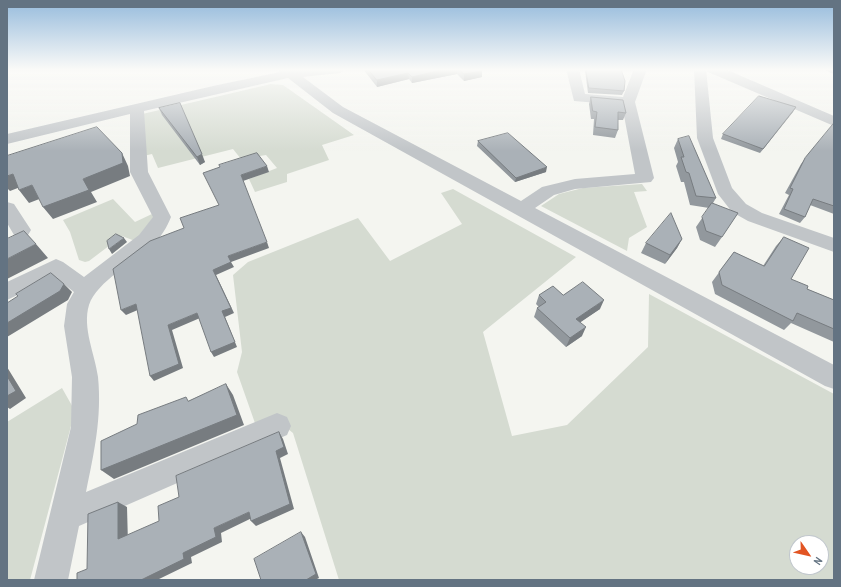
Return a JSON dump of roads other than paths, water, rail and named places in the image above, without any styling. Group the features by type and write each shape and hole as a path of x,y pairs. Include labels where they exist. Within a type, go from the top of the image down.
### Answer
{"street":[{"path":"7,139 185,96"},
{"path":"320,96 338,110 520,210 834,378"},
{"path":"579,96 579,98 628,102"},
{"path":"520,210 548,191 575,184 645,178 628,102 630,96"},
{"path":"702,96 705,138 724,190 739,208 755,217 834,245"},
{"path":"777,96 834,121"},
{"path":"51,580 85,427 85,377 76,326 78,304 91,283 146,240 158,226 162,217 139,172 137,108"},
{"path":"7,208 21,230"},
{"path":"7,292 56,266 87,290"},
{"path":"65,516 277,426"}]}
